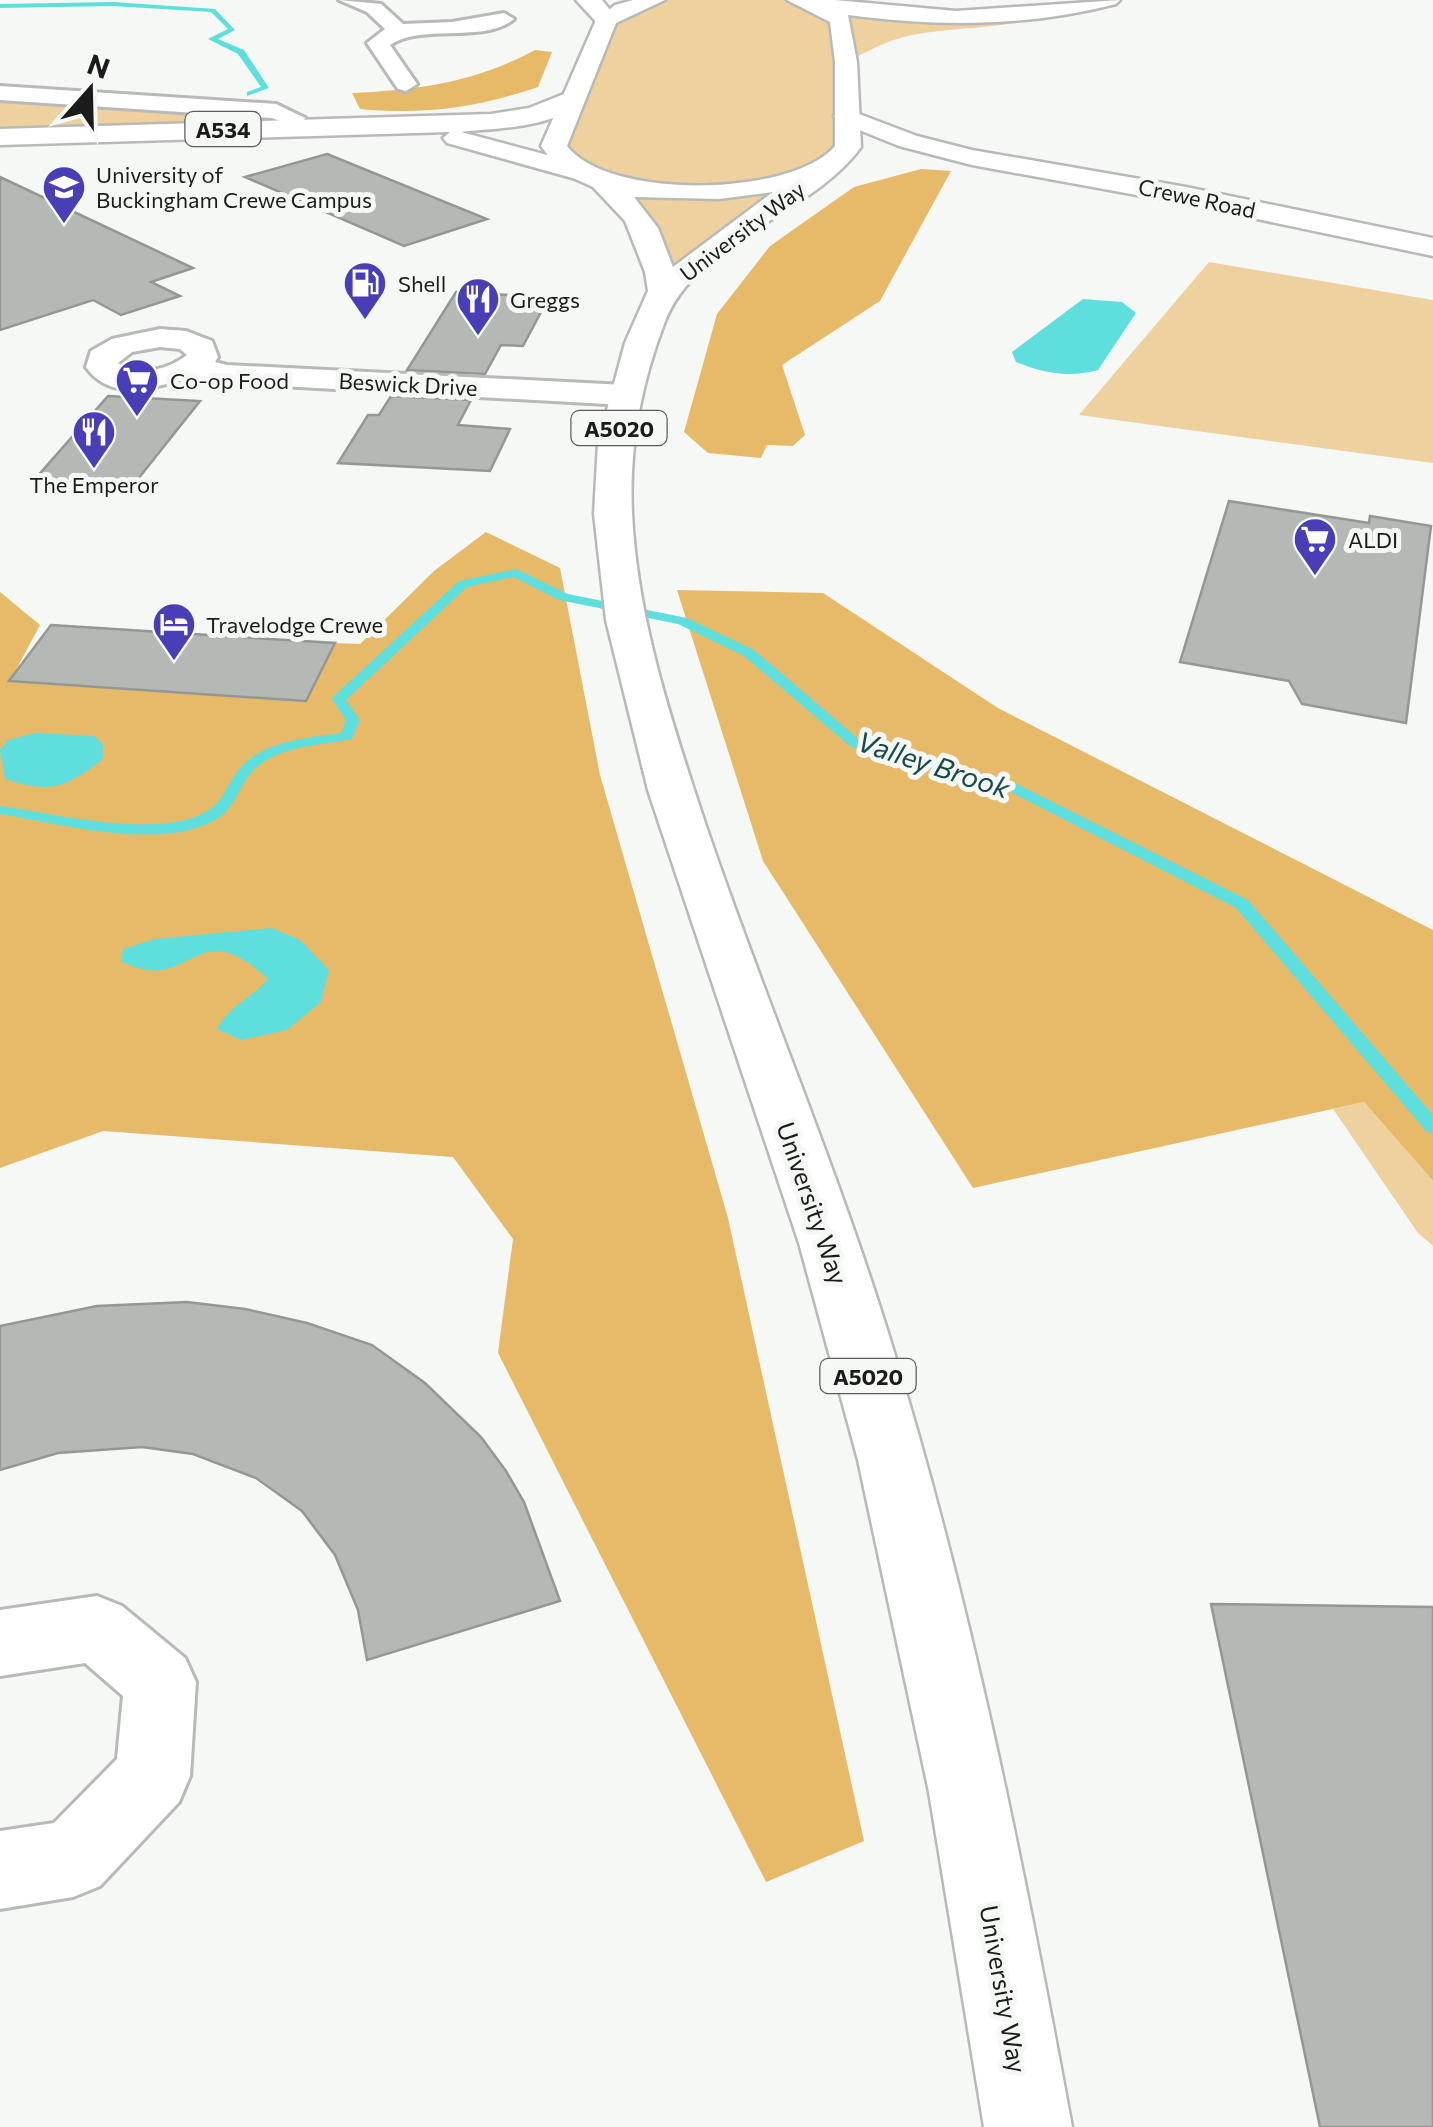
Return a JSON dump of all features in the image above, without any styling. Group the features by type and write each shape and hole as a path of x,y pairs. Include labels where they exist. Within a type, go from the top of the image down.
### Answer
{"main road":[{"path":"587,0 600,8 607,20"},
{"path":"574,97 607,20 654,0"},
{"path":"799,0 924,18 1051,14"},
{"path":"799,0 840,20 854,58 846,116 848,147 826,170"},
{"path":"910,36 1009,26 1109,0"},
{"name":"A534","path":"0,137 358,128 520,118 558,108 574,97"},
{"name":"University Way","path":"574,97 554,146 563,161 591,176 646,226 654,244 663,292"},
{"name":"Crewe Road","path":"846,116 900,140 959,156 1115,182 1433,247"},
{"name":"A534","path":"358,128 479,142 591,176"},
{"name":"Crewe Road","path":"591,176 653,190 719,192 780,185 878,159 959,156"},
{"name":"University Way","path":"826,170 706,254 663,292 625,395 613,488 617,572 670,789 828,1241 886,1438 931,1618 971,1808 1028,2127"}],"street":[{"path":"350,0 374,8 398,30"},
{"path":"406,84 378,43 398,30 452,28 504,19"},
{"path":"379,86 433,82"},
{"path":"0,93 276,111 293,118 291,128"},
{"name":"Beswick Drive","path":"192,368 227,374 625,395"},
{"path":"0,1643 96,1629 160,1682 152,1776 73,1859 0,1870"}],"shaded area":[{"path":"654,0 800,0 849,9 1051,14 1017,23 912,35 847,62 848,147 662,288 646,226 563,161 574,97 607,20"},
{"path":"535,50 552,52 538,87 493,100 450,108 384,111 360,109 352,93 401,90 469,77"},
{"path":"0,102 275,117 276,122 0,132"},
{"path":"921,169 951,171 880,301 782,365 805,435 793,446 767,445 761,458 708,453 684,432 717,314 770,246 854,187"},
{"path":"1209,262 1433,300 1433,463 1079,415"},
{"path":"486,532 560,568 600,775 728,1218 864,1841 766,1882 498,1353 513,1239 453,1157 103,1131 0,1168 0,592 40,625 10,681 305,701 335,643 360,644 434,571"},
{"path":"677,590 823,593 998,708 1433,930 1433,1181 1364,1102 973,1188 763,861"},
{"path":"1364,1102 1433,1181 1433,1246 1418,1233 1333,1109"}],"water":[{"path":"1083,299 1122,302 1136,313 1098,370 1056,373 1016,362 1012,352"},
{"path":"35,733 94,736 103,744 103,759 57,786 34,786 5,779 0,750 8,740"},
{"path":"272,928 300,940 329,970 321,1002 287,1030 241,1040 217,1029 228,1014 268,979 243,960 224,952 208,952 164,970 145,970 121,961 123,949 155,939"}],"building":[{"path":"327,154 487,219 404,246 245,177"},
{"path":"0,177 193,268 151,282 180,296 121,315 93,300 0,330"},
{"path":"456,292 549,297 523,346 501,345 485,374 407,370"},
{"path":"108,396 200,401 134,484 36,478"},
{"path":"391,396 471,400 458,425 510,429 490,471 338,463 368,415 379,415"},
{"name":"ALDI","path":"1229,501 1369,523 1370,516 1431,526 1406,723 1302,704 1289,681 1180,662"},
{"name":"Travelodge Crewe","path":"51,625 335,643 306,701 9,681"},
{"path":"187,1302 245,1309 307,1323 372,1345 425,1383 481,1437 506,1471 524,1502 560,1601 367,1660 358,1610 335,1555 302,1511 256,1478 193,1454 142,1447 58,1453 0,1470 0,1326 97,1306"},
{"path":"1211,1604 1433,1607 1433,2127 1320,2127"}],"waterway":[{"path":"0,6 113,4 213,10 232,30 212,39 241,52 265,88 250,94"},
{"name":"Valley Brook","path":"0,810 139,829 193,823 214,814 255,761 293,745 347,736 353,720 339,699 463,584 516,573 564,597 682,621 749,653 856,744 1008,785 1242,904 1433,1127"}],"place":[{"name":"University of Buckingham Crewe Campus","path":"64,225"},
{"name":"Shell","path":"365,321"},
{"name":"Greggs","path":"478,337"},
{"name":"Co-op Food","path":"137,418"},
{"name":"The Emperor","path":"94,470"},
{"name":"ALDI","path":"1315,577"},
{"name":"Travelodge Crewe","path":"174,662"}]}
